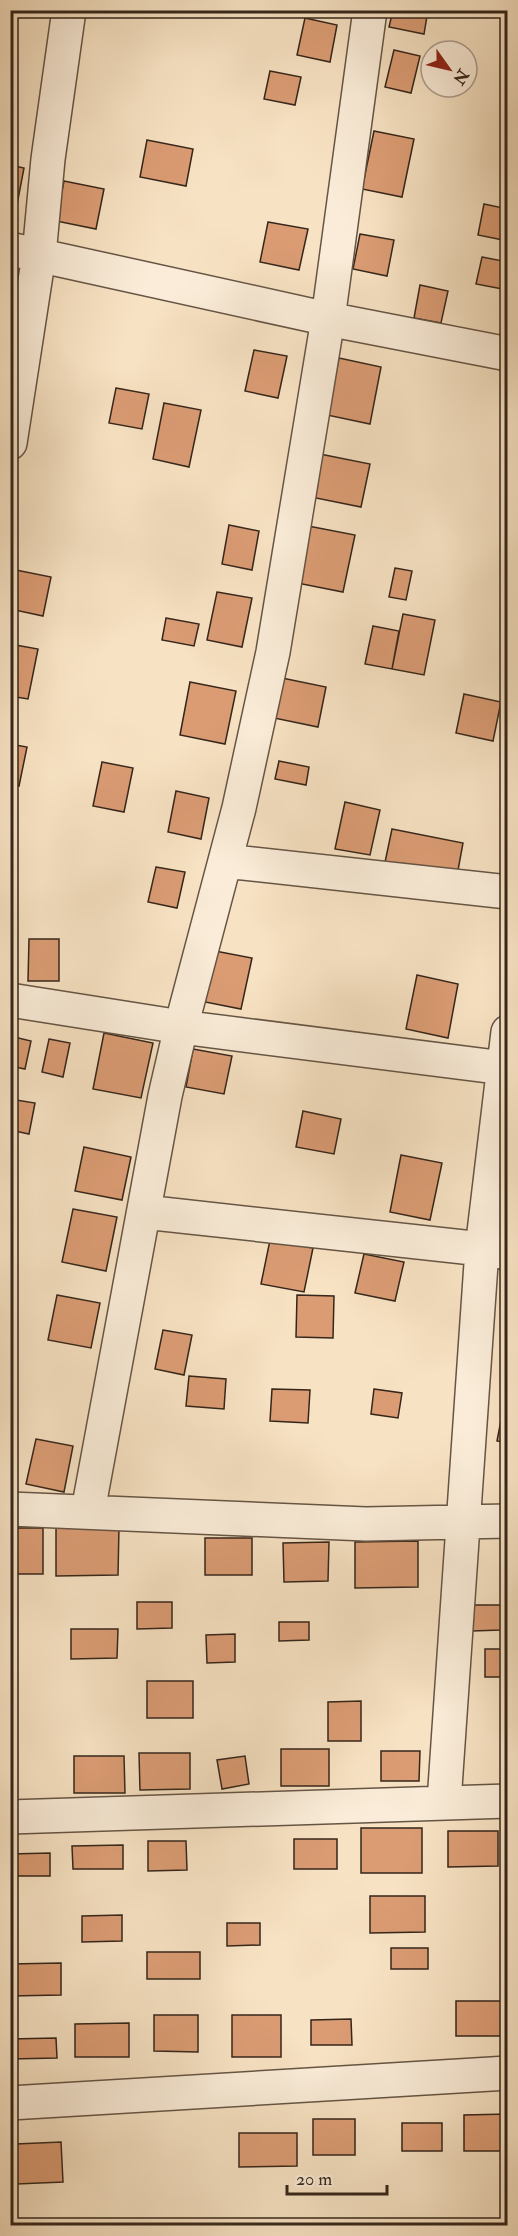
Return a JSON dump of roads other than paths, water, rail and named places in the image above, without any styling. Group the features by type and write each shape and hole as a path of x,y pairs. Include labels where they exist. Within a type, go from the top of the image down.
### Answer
{"street":[{"path":"10,443 25,252 48,159 69,10"},
{"path":"88,1511 165,1096 239,808 273,652 328,319 370,10"},
{"path":"25,252 328,319 507,354"},
{"path":"225,861 507,892"},
{"path":"10,1000 181,1027 504,1068"},
{"path":"444,1802 464,1521 495,1251 507,1032"},
{"path":"144,1212 495,1251"},
{"path":"10,1509 366,1524 507,1521"},
{"path":"10,1817 507,1800"},
{"path":"10,2103 507,2073"}]}
